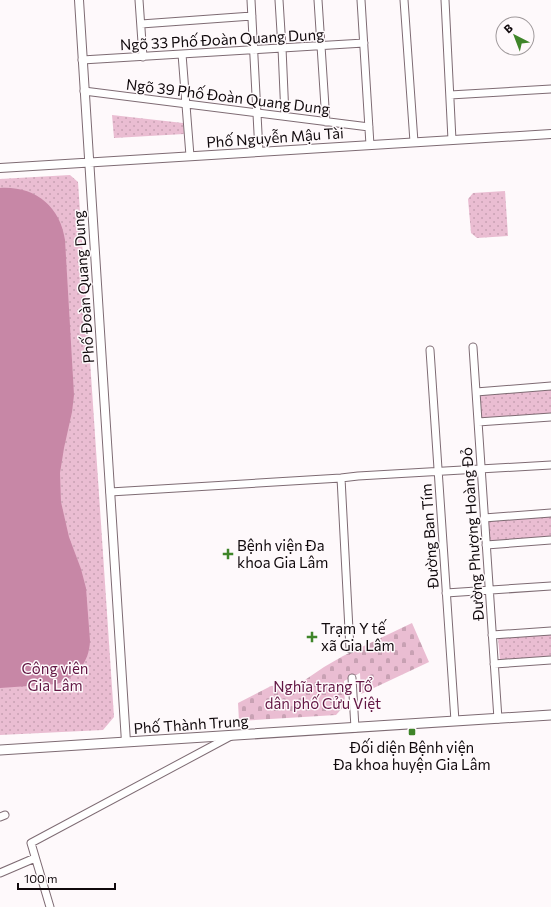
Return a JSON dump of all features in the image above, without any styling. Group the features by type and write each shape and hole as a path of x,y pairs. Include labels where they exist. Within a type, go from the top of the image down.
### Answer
{"main road":[{"name":"Phố Thành Trung","path":"0,750 551,715"}],"street":[{"name":"Phố Đoàn Quang Dung","path":"78,0 126,742"},
{"path":"139,0 143,57"},
{"path":"251,0 259,152"},
{"path":"279,0 285,116"},
{"path":"318,0 326,122"},
{"path":"361,0 370,145"},
{"path":"404,0 414,142"},
{"path":"445,0 452,140"},
{"path":"141,24 252,16"},
{"name":"Ngõ 33 Phố Đoàn Quang Dung","path":"82,60 364,43"},
{"path":"182,54 190,156"},
{"path":"450,95 551,89"},
{"name":"Ngõ 39 Phố Đoàn Quang Dung","path":"84,91 369,127"},
{"name":"Phố Nguyễn Mậu Tài","path":"0,168 551,134"},
{"name":"Đường Phượng Hoàng Đỏ","path":"473,347 498,719"},
{"name":"Đường Ban Tím","path":"430,350 454,721"},
{"path":"476,392 551,386"},
{"path":"478,422 551,417"},
{"path":"110,492 551,465"},
{"path":"341,478 350,649"},
{"path":"484,518 551,513"},
{"path":"486,545 551,540"},
{"path":"446,593 551,586"},
{"path":"492,635 551,631"},
{"path":"494,664 551,660"},
{"path":"352,678 355,728"},
{"path":"50,907 31,843 233,735"},
{"path":"0,873 35,858"}],"green space":[{"path":"112,115 183,123 184,134 114,138"},
{"name":"Công viên Gia Lâm","path":"70,175 78,182 114,717 103,730 0,735 0,179"},
{"path":"505,191 508,236 477,238 471,233 468,199 473,193"},
{"path":"551,386 551,417 478,422 476,392"},
{"path":"551,513 551,540 486,545 484,518"},
{"name":"Nghĩa trang Tổ dân phố Cửu Việt","path":"412,623 429,662 361,694 360,673 344,681 345,705 336,715 239,721 238,703 271,686 299,684 343,656"},
{"path":"551,634 551,657 500,660 498,638"}],"shaded area":[{"name":"Công viên Gia Lâm","path":"0,188 24,190 44,200 58,217 65,240 74,395 60,473 61,502 69,537 81,569 86,588 90,641 87,656 81,668 64,681 57,684 0,688"}],"place":[{"name":"Bệnh viện Đa khoa Gia Lâm","path":"228,554"},
{"name":"Trạm Y tế xã Gia Lâm","path":"312,637"},
{"name":"Đối diện Bệnh viện Đa khoa huyện Gia Lâm","path":"412,732"}]}
